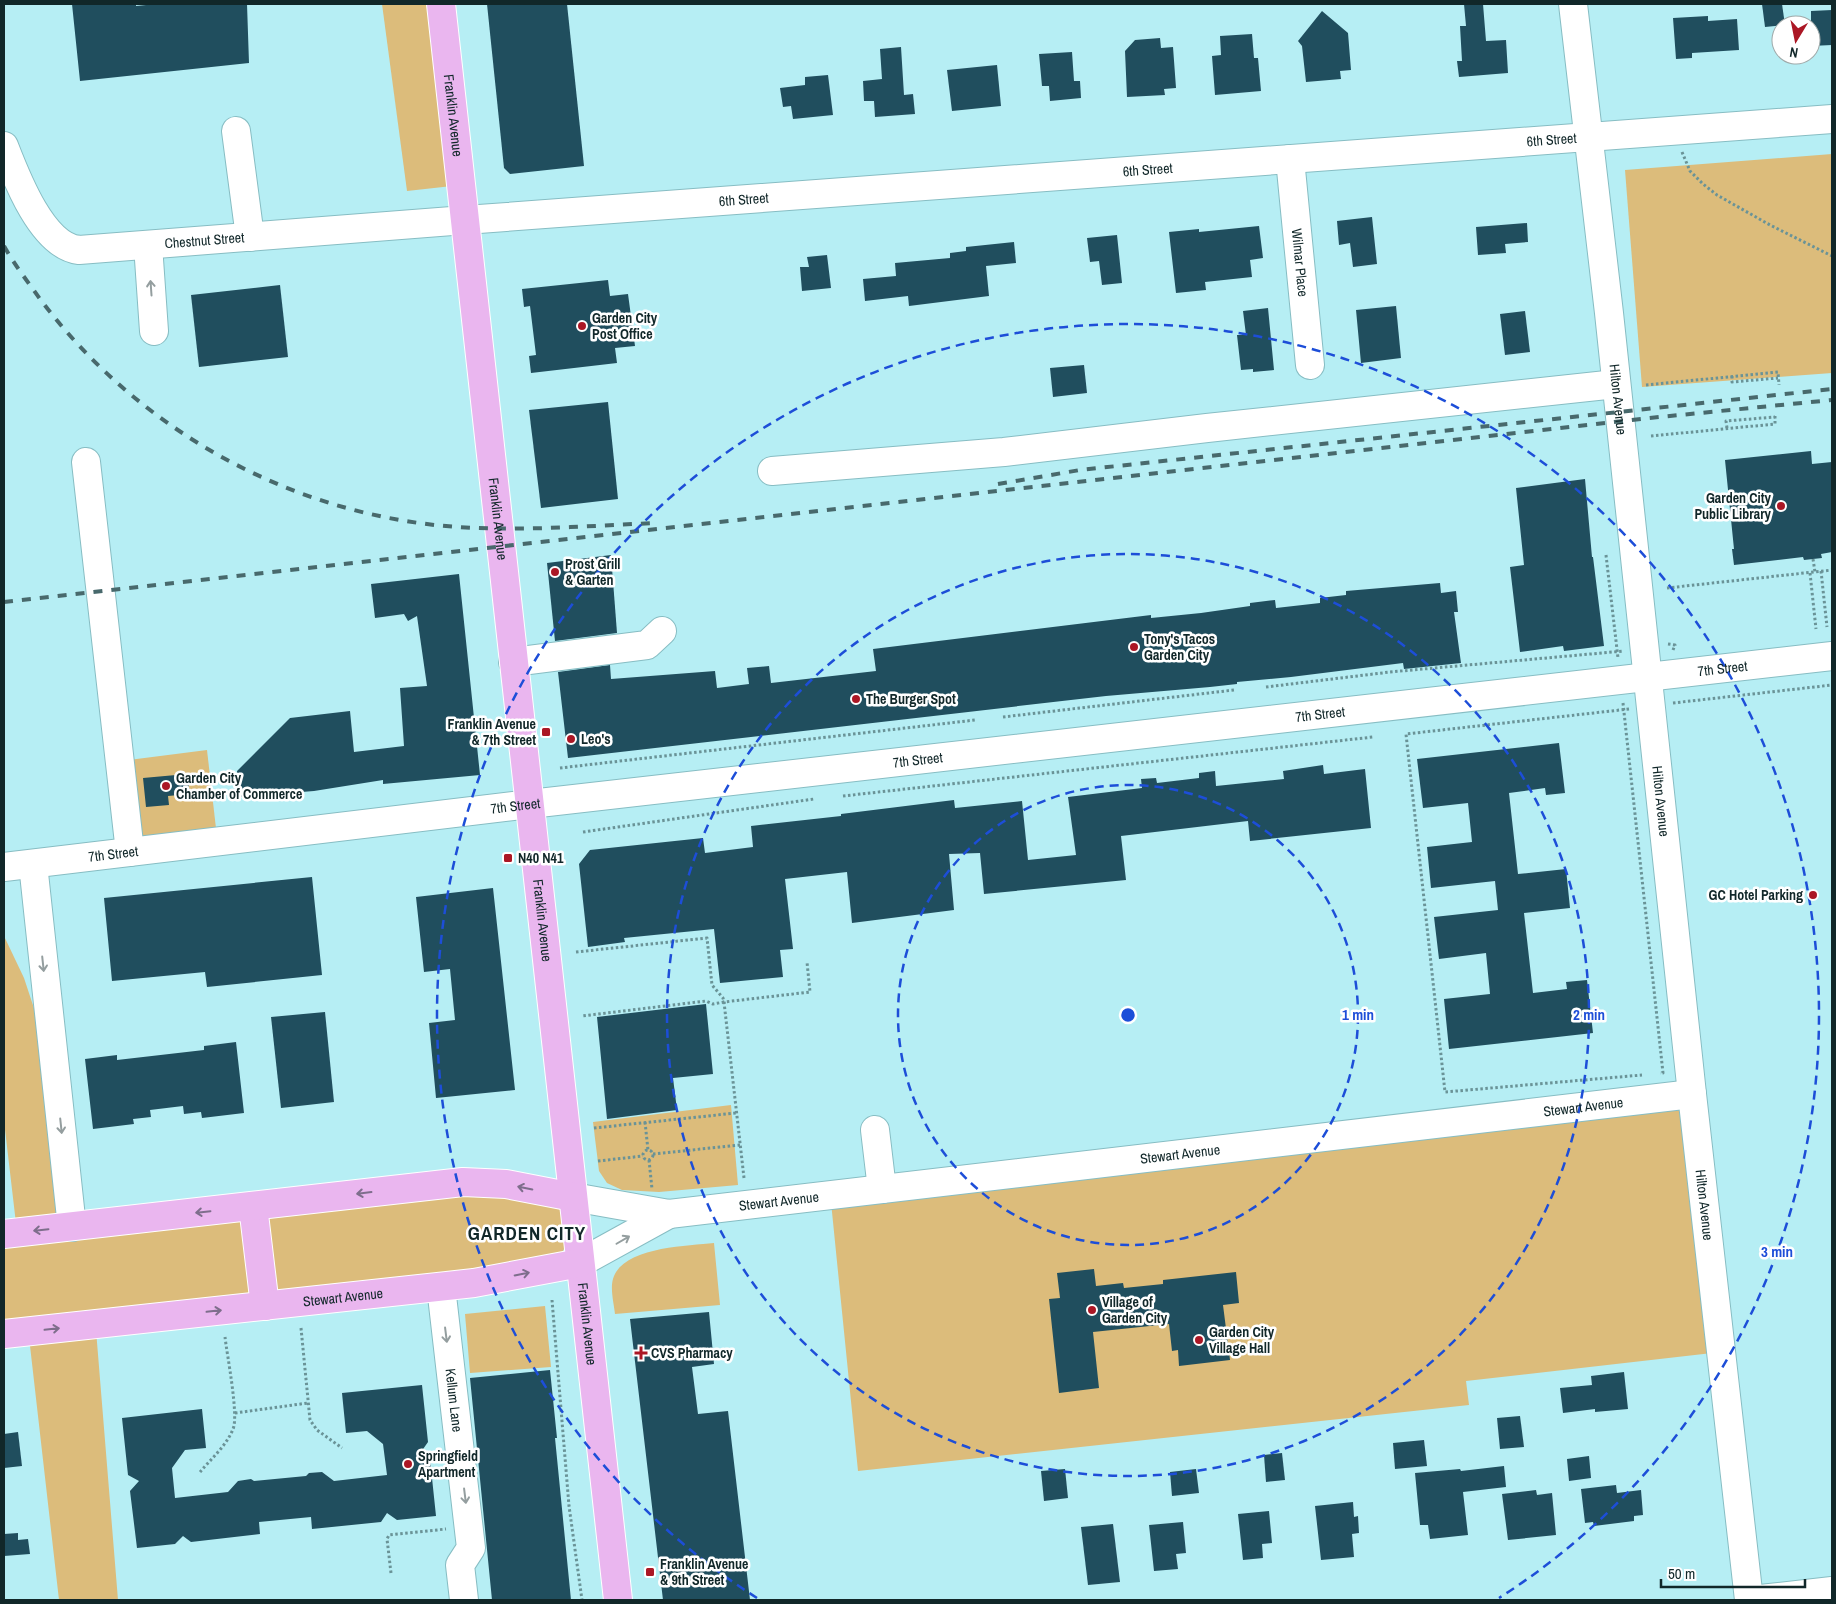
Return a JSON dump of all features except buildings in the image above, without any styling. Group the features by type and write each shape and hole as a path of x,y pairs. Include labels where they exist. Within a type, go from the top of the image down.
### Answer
{"main road":[{"name":"Franklin Avenue","path":"441,4 618,1600"},
{"name":"Stewart Avenue","path":"4,1234 463,1182 506,1184 573,1197"},
{"path":"253,1206 265,1306"},
{"name":"Stewart Avenue","path":"4,1334 474,1283 580,1263"}],"street":[{"name":"Hilton Avenue","path":"1574,4 1692,1094 1750,1600"},
{"name":"6th Street","path":"465,220 1832,119"},
{"path":"236,131 250,237"},
{"name":"Chestnut Street","path":"4,146 20,184 40,220 50,234 61,244 71,249 148,245 465,220"},
{"name":"Wilmar Place","path":"1290,159 1310,365"},
{"path":"148,245 154,331"},
{"path":"772,471 1004,452 1616,384"},
{"path":"86,462 130,852"},
{"path":"513,662 647,644 662,631"},
{"name":"7th Street","path":"4,868 530,804 1832,656"},
{"path":"32,864 72,1227"},
{"path":"4,868 39,926"},
{"name":"Stewart Avenue","path":"573,1197 669,1214 1692,1094"},
{"path":"875,1130 882,1189"},
{"name":"Stewart Avenue","path":"580,1263 669,1214"},
{"name":"Kellum Lane","path":"441,1286 471,1548 460,1565 464,1600"},
{"path":"1750,1600 1832,1591"}],"path":[{"path":"1673,131 1690,171 1703,184 1718,195 1770,225 1832,256"},
{"path":"1646,385 1778,372 1779,385"},
{"path":"1651,436 1775,424 1775,415 1726,421 1727,428"},
{"path":"1266,686 1400,671 1617,651 1606,555"},
{"path":"1814,559 1815,572"},
{"path":"1667,588 1832,570"},
{"path":"1821,571 1827,628"},
{"path":"1810,573 1816,629"},
{"path":"1668,644 1675,645 1673,650"},
{"path":"1677,698 1677,702 1832,685"},
{"path":"1003,717 1234,690"},
{"path":"1623,703 1663,1073 1653,1074"},
{"path":"1623,710 1406,734 1445,1092 1643,1074"},
{"path":"560,768 976,720"},
{"path":"843,796 1373,737"},
{"path":"583,832 814,799"},
{"path":"576,952 707,938 712,985 724,1002 744,1178"},
{"path":"582,1016 706,1001 714,1004 810,992 806,962"},
{"path":"594,1128 736,1113"},
{"path":"645,1122 648,1150"},
{"path":"653,1154 740,1145"},
{"path":"648,1150 652,1151 653,1154"},
{"path":"643,1156 648,1150"},
{"path":"649,1160 653,1157 653,1154"},
{"path":"598,1161 643,1156 649,1160"},
{"path":"649,1160 652,1189"},
{"path":"552,1300 569,1506 582,1600"},
{"path":"301,1328 310,1420 313,1426 342,1448"},
{"path":"200,1472 232,1432 235,1422 225,1337"},
{"path":"234,1413 308,1403"},
{"path":"391,1573 387,1539 389,1535 450,1529"}],"shaded area":[{"path":"382,4 441,4 461,185 407,191"},
{"path":"1832,154 1832,373 1642,387 1625,170"},
{"path":"207,750 217,837 131,847 121,761"},
{"path":"4,936 24,978 61,1090 82,1224 418,1187 562,1202 568,1241 560,1257 96,1330 118,1600 59,1600 29,1337 4,1339 4,1233 17,1232 4,1121"},
{"path":"1692,1094 1721,1352 1466,1381 1469,1405 858,1471 830,1192"},
{"path":"731,1105 738,1185 659,1192 622,1190 607,1183 599,1171 593,1122"},
{"path":"714,1243 720,1305 615,1314 612,1292 613,1279 619,1268 629,1260 656,1250"},
{"path":"545,1306 551,1367 470,1373 465,1314"}],"railway":[{"path":"4,246 40,299 76,343 116,382 160,418 207,448 257,475 309,496 363,512 419,523 508,529 657,523"},
{"path":"998,484 1080,470 1832,389"},
{"path":"4,602 1649,418 1832,400"}],"place":[{"name":"Garden City Post Office","path":"582,326"},
{"name":"Garden City Public Library","path":"1781,506"},
{"name":"Prost Grill & Garten","path":"555,572"},
{"name":"Tony's Tacos Garden City","path":"1134,647"},
{"name":"The Burger Spot","path":"856,699"},
{"name":"Franklin Avenue & 7th Street","path":"546,732"},
{"name":"Leo's","path":"571,739"},
{"name":"Garden City Chamber of Commerce","path":"166,786"},
{"name":"N40 N41","path":"508,858"},
{"name":"GC Hotel Parking","path":"1813,895"},
{"name":"Village of Garden City","path":"1092,1310"},
{"name":"Garden City Village Hall","path":"1199,1340"},
{"name":"CVS Pharmacy","path":"641,1353"},
{"name":"Springfield Apartment","path":"408,1464"},
{"name":"Franklin Avenue & 9th Street","path":"650,1572"}],"district":[{"name":"GARDEN CITY","path":"527,1233"}]}
